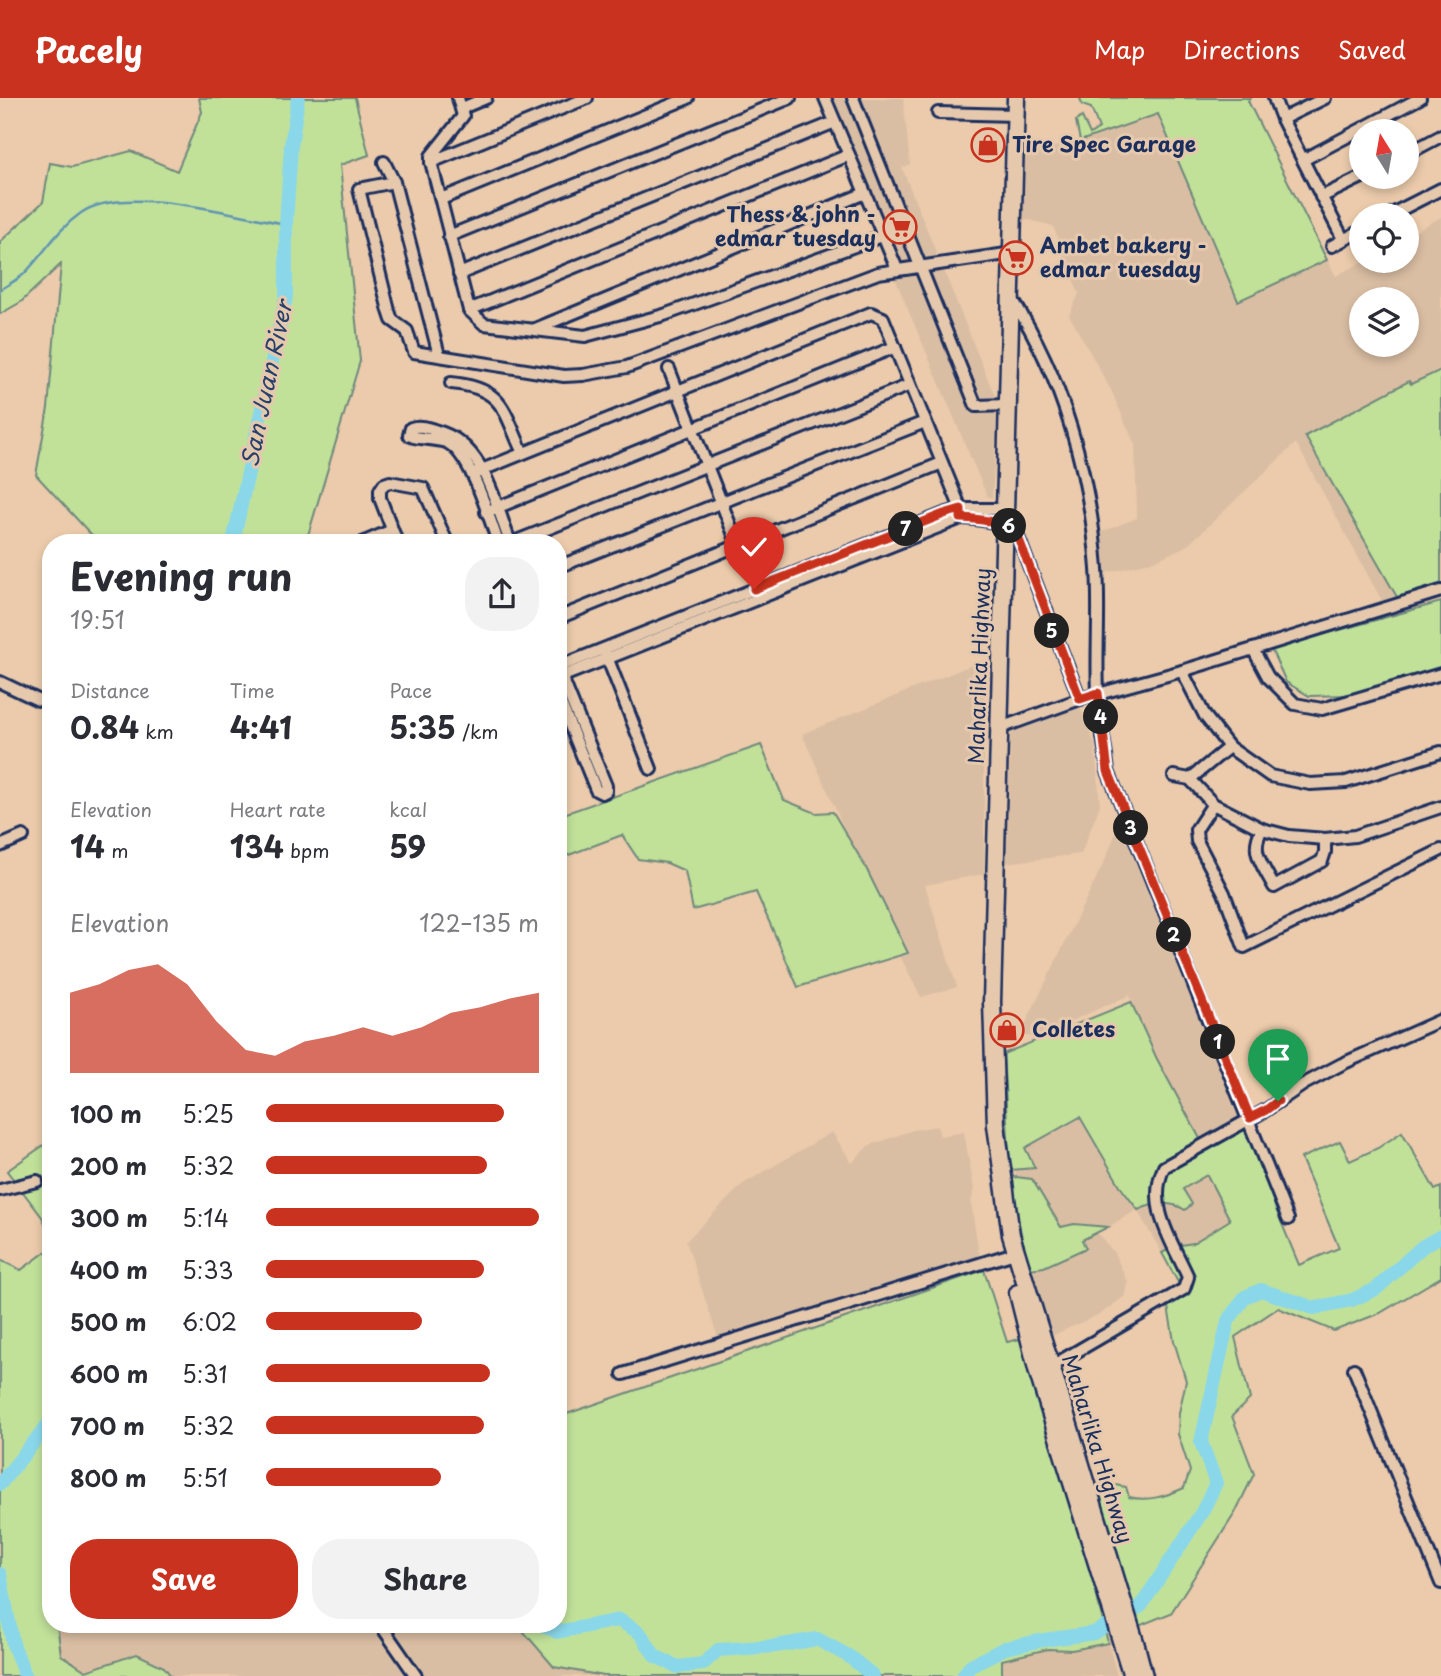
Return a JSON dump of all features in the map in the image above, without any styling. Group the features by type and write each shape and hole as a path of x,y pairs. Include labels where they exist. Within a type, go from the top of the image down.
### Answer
{"highway":[{"name":"Maharlika Highway","path":"1016,98 992,1042 999,1160 1026,1329 1038,1373 1130,1643 1144,1676"},
{"name":"Maharlika Highway","path":"1014,1253 1050,1367 1111,1583"},
{"name":"Maharlika Highway","path":"1130,1643 1132,1676"}],"street":[{"path":"486,98 460,103 463,116 431,156 469,310 484,324 585,335 664,315 882,236"},
{"path":"431,162 587,98"},
{"path":"440,200 688,98"},
{"path":"449,236 790,98"},
{"path":"825,98 897,269"},
{"path":"853,98 976,406 1008,405"},
{"path":"1274,98 1343,239"},
{"path":"1282,119 1325,98"},
{"path":"1303,160 1420,98"},
{"path":"938,113 1015,115"},
{"path":"459,274 835,122"},
{"path":"1419,147 1441,136"},
{"path":"469,310 849,155"},
{"path":"384,162 394,182 439,355"},
{"path":"394,182 359,189 389,311 393,320 407,331 414,352 564,376 627,366 878,273 1013,253"},
{"path":"1321,197 1349,183"},
{"path":"1414,203 1441,189"},
{"path":"533,330 864,193"},
{"path":"1332,246 1349,236"},
{"path":"1011,297 1027,321 1054,381 1073,431 1087,490 1097,572 1098,693 1108,771 1250,1118 1288,1219"},
{"path":"477,472 871,313 883,318 961,514"},
{"path":"491,510 895,347"},
{"path":"669,369 738,545"},
{"path":"451,383 472,385 486,390 501,404 523,453"},
{"path":"533,534 910,385"},
{"path":"567,563 925,422"},
{"path":"477,472 447,443 414,437 408,431 417,426 451,435 468,447 491,510 496,534"},
{"path":"567,614 942,463"},
{"path":"394,534 380,498 380,490 384,484 390,482 419,486 428,495 444,534"},
{"path":"491,510 507,534"},
{"path":"567,670 944,514 961,514 1005,517 1015,529 1080,699"},
{"path":"383,534 392,530"},
{"path":"1000,728 1098,693 1182,671 1441,591"},
{"path":"1253,649 1268,677 1295,704 1322,709 1441,674"},
{"path":"606,654 651,769"},
{"path":"1182,671 1205,716 1229,747 1270,776 1310,784 1346,782 1441,752"},
{"path":"0,682 38,700"},
{"path":"567,712 606,786 606,791 602,793 596,790 567,713"},
{"path":"1189,779 1229,747"},
{"path":"1174,776 1189,779 1213,804 1262,830 1289,836 1325,839 1355,836 1441,807"},
{"path":"1213,804 1196,830 1197,841 1224,893 1244,947 1441,850"},
{"path":"1262,830 1255,848 1274,887 1322,861 1325,839"},
{"path":"0,846 23,836"},
{"path":"1050,1367 1184,1289 1188,1277 1158,1211 1157,1182 1164,1167 1266,1110 1304,1084 1441,1020"},
{"path":"0,1190 37,1181"},
{"path":"623,1374 1014,1253"},
{"path":"1354,1369 1441,1583"},
{"path":"386,1633 416,1676"}],"shaded area":[{"path":"833,98 903,98 910,164 902,168 998,404 992,498 987,496 896,281 888,276 900,259"},
{"path":"1158,113 1238,301 1327,260 1336,276 1349,269 1349,273 1419,273 1419,229 1441,217 1441,370 1411,385 1409,382 1305,436 1397,597 1382,601 1296,443 1188,545 1154,561 1102,574 1099,533 1137,518 1135,445 1111,390 1069,315 1079,294 1053,226 1021,218 1024,154 1080,141"},
{"path":"984,660 984,874 925,885 957,987 921,997 900,956 908,952 844,828 802,734"},
{"path":"1080,707 1095,745 1100,805 1081,854 1006,863 1011,729 1021,722"},
{"path":"1122,818 1247,1117 1201,1140 1157,1059 1130,995 1035,1037 1020,1035 1105,860"},
{"path":"1080,1117 1122,1189 1154,1203 1178,1205 1183,1189 1207,1174 1230,1221 1193,1243 1175,1246 1162,1253 1137,1210 1108,1227 1074,1224 1061,1227 1032,1179 1016,1177 1015,1170 1034,1167 1025,1148"},
{"path":"937,1126 940,1136 964,1132 974,1189 971,1203 980,1260 889,1286 721,1347 686,1241 743,1184 832,1132 852,1163 868,1146 913,1130"},
{"path":"1097,1232 1114,1253 1128,1282 1125,1296 1102,1313 1047,1338 1029,1269 1044,1267 1085,1248 1082,1240"},
{"path":"42,1464 42,1633 525,1633 554,1667 604,1676 0,1676 0,1496"},
{"path":"1108,1643 1117,1676 1002,1676 1001,1660 1048,1649 1072,1650"}],"green space":[{"path":"199,98 355,98 369,155 340,165 360,361 308,534 91,534 36,475 48,408 61,264 21,302 0,314 0,242 43,202 50,163 72,167 131,151 177,171 202,112"},
{"path":"1080,98 1251,98 1248,101 1327,260 1238,301 1158,114 1080,141 1076,121 1082,117 1090,134 1099,128 1091,108 1082,105"},
{"path":"1441,370 1441,584 1397,597 1305,436 1409,381 1411,384"},
{"path":"1441,602 1441,668 1350,695 1309,696 1286,682 1271,649"},
{"path":"761,745 784,800 816,813 833,812 865,866 908,953 798,987 756,892 693,910 685,871 667,863 638,859 622,835 567,856 567,813"},
{"path":"1131,1002 1157,1059 1204,1146 1246,1122 1261,1155 1275,1207 1299,1265 1339,1248 1301,1158 1340,1141 1350,1161 1378,1148 1402,1132 1435,1190 1441,1187 1441,1277 1380,1313 1334,1331 1278,1308 1235,1337 1250,1399 1232,1416 1254,1474 1235,1513 1171,1613 1136,1627 1117,1554 1093,1485 1126,1487 1129,1497 1143,1499 1164,1496 1184,1488 1190,1471 1178,1434 1179,1413 1186,1381 1174,1341 1168,1307 1185,1295 1162,1253 1175,1246 1193,1243 1230,1220 1207,1175 1183,1189 1192,1204 1185,1210 1162,1204 1138,1210 1122,1189 1080,1117 1025,1148 1035,1168 1010,1170 1003,1054"},
{"path":"42,1146 42,1217 7,1171"},
{"path":"1009,1179 1032,1179 1061,1227 1074,1224 1108,1227 1082,1240 1086,1248 1044,1267 1029,1269"},
{"path":"42,1255 42,1633 58,1633 61,1655 86,1671 137,1654 164,1667 171,1676 0,1676 0,1260 21,1270"},
{"path":"984,1270 1007,1342 1020,1339 1089,1563 1108,1643 1072,1650 1048,1649 1002,1660 1002,1676 604,1676 554,1667 525,1633 567,1633 567,1414"}],"waterway":[{"name":"San Juan River","path":"235,534 286,297 286,224 291,146 298,98"},
{"path":"0,290 26,272 73,219 100,205 124,201 181,204 286,224"},
{"path":"963,1676 971,1665 1005,1648 1094,1633 1141,1606 1202,1512 1216,1483 1201,1442 1228,1321 1245,1297 1261,1290 1314,1308 1352,1300 1376,1289 1423,1246 1441,1236"},
{"path":"0,1484 42,1432"},
{"name":"San Juan River","path":"0,1574 13,1644 25,1676"},
{"path":"567,1630 619,1620 640,1633 655,1656 678,1667 703,1664 718,1650 776,1646 817,1639 850,1657 873,1676"}],"place":[{"name":"Tire Spec Garage","path":"988,145"},
{"name":"Thess & john - edmar tuesday","path":"900,227"},
{"name":"Ambet bakery - edmar tuesday","path":"1016,258"},
{"name":"Colletes","path":"1007,1030"}],"route":[{"path":"754,589 961,509 961,518 981,519 1015,529 1080,699 1098,693 1108,771 1250,1118 1278,1101"}]}
